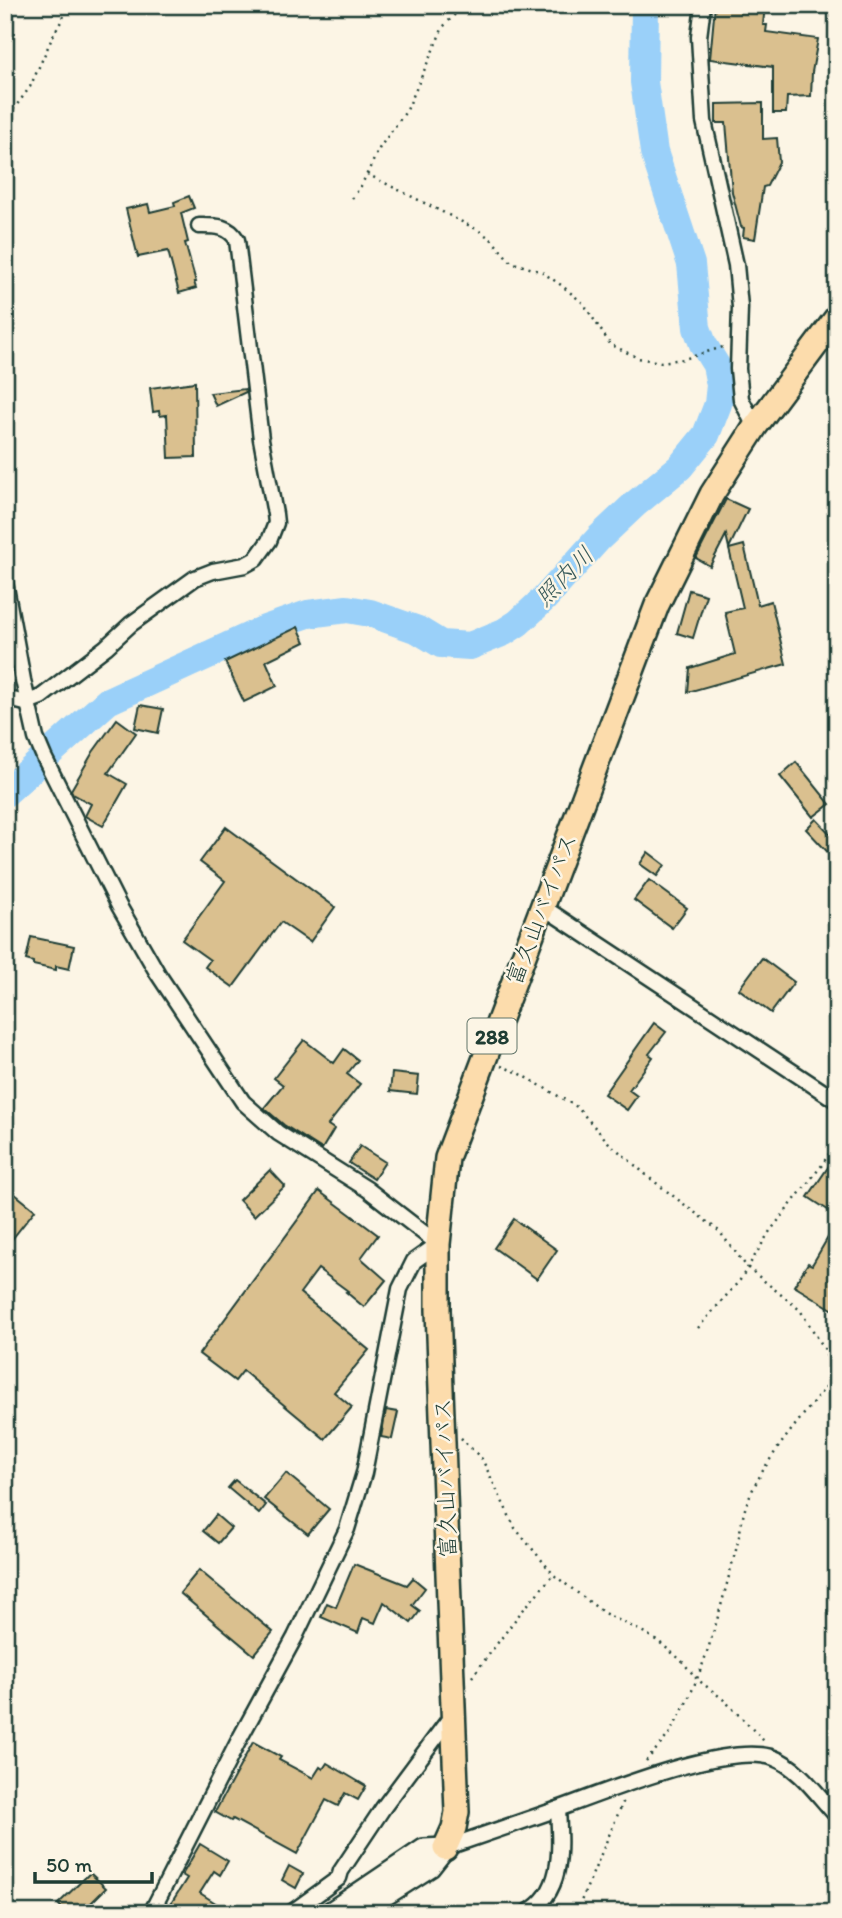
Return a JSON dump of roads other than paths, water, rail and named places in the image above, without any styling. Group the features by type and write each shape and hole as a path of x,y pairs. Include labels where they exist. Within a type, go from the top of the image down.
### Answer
{"highway":[{"name":"富久山バイパス","path":"433,1854 457,1812 438,1244 447,1158 657,605 712,494 755,427 837,317"}],"main road":[{"path":"329,1913 433,1854"},
{"path":"358,1913 433,1854"}],"street":[{"path":"703,5 699,37 704,121 736,265 740,307 738,369 741,399 755,427"},
{"path":"5,698 28,702 41,697 131,624 195,578 244,565 256,559 273,534 275,513 261,439 237,240 233,233 220,226 199,226"},
{"path":"5,582 36,738 119,906 158,974 243,1102 278,1133 367,1189 438,1244 414,1261 400,1289 364,1473 347,1529 295,1637 151,1913"},
{"path":"543,907 837,1101"},
{"path":"291,1913 339,1878 383,1808 453,1707"},
{"path":"433,1854 633,1781 734,1755 753,1754 777,1760 794,1770 837,1816"},
{"path":"526,1913 537,1907 555,1883 559,1865 558,1809"}],"waterway":[{"name":"照内川","path":"5,793 108,701 265,629 308,614 347,609 370,613 418,630 441,644 470,646 504,632 545,598 599,538 634,505 680,467 706,435 718,404 720,385 716,365 697,328 691,264 654,152 644,82 645,5"}]}
